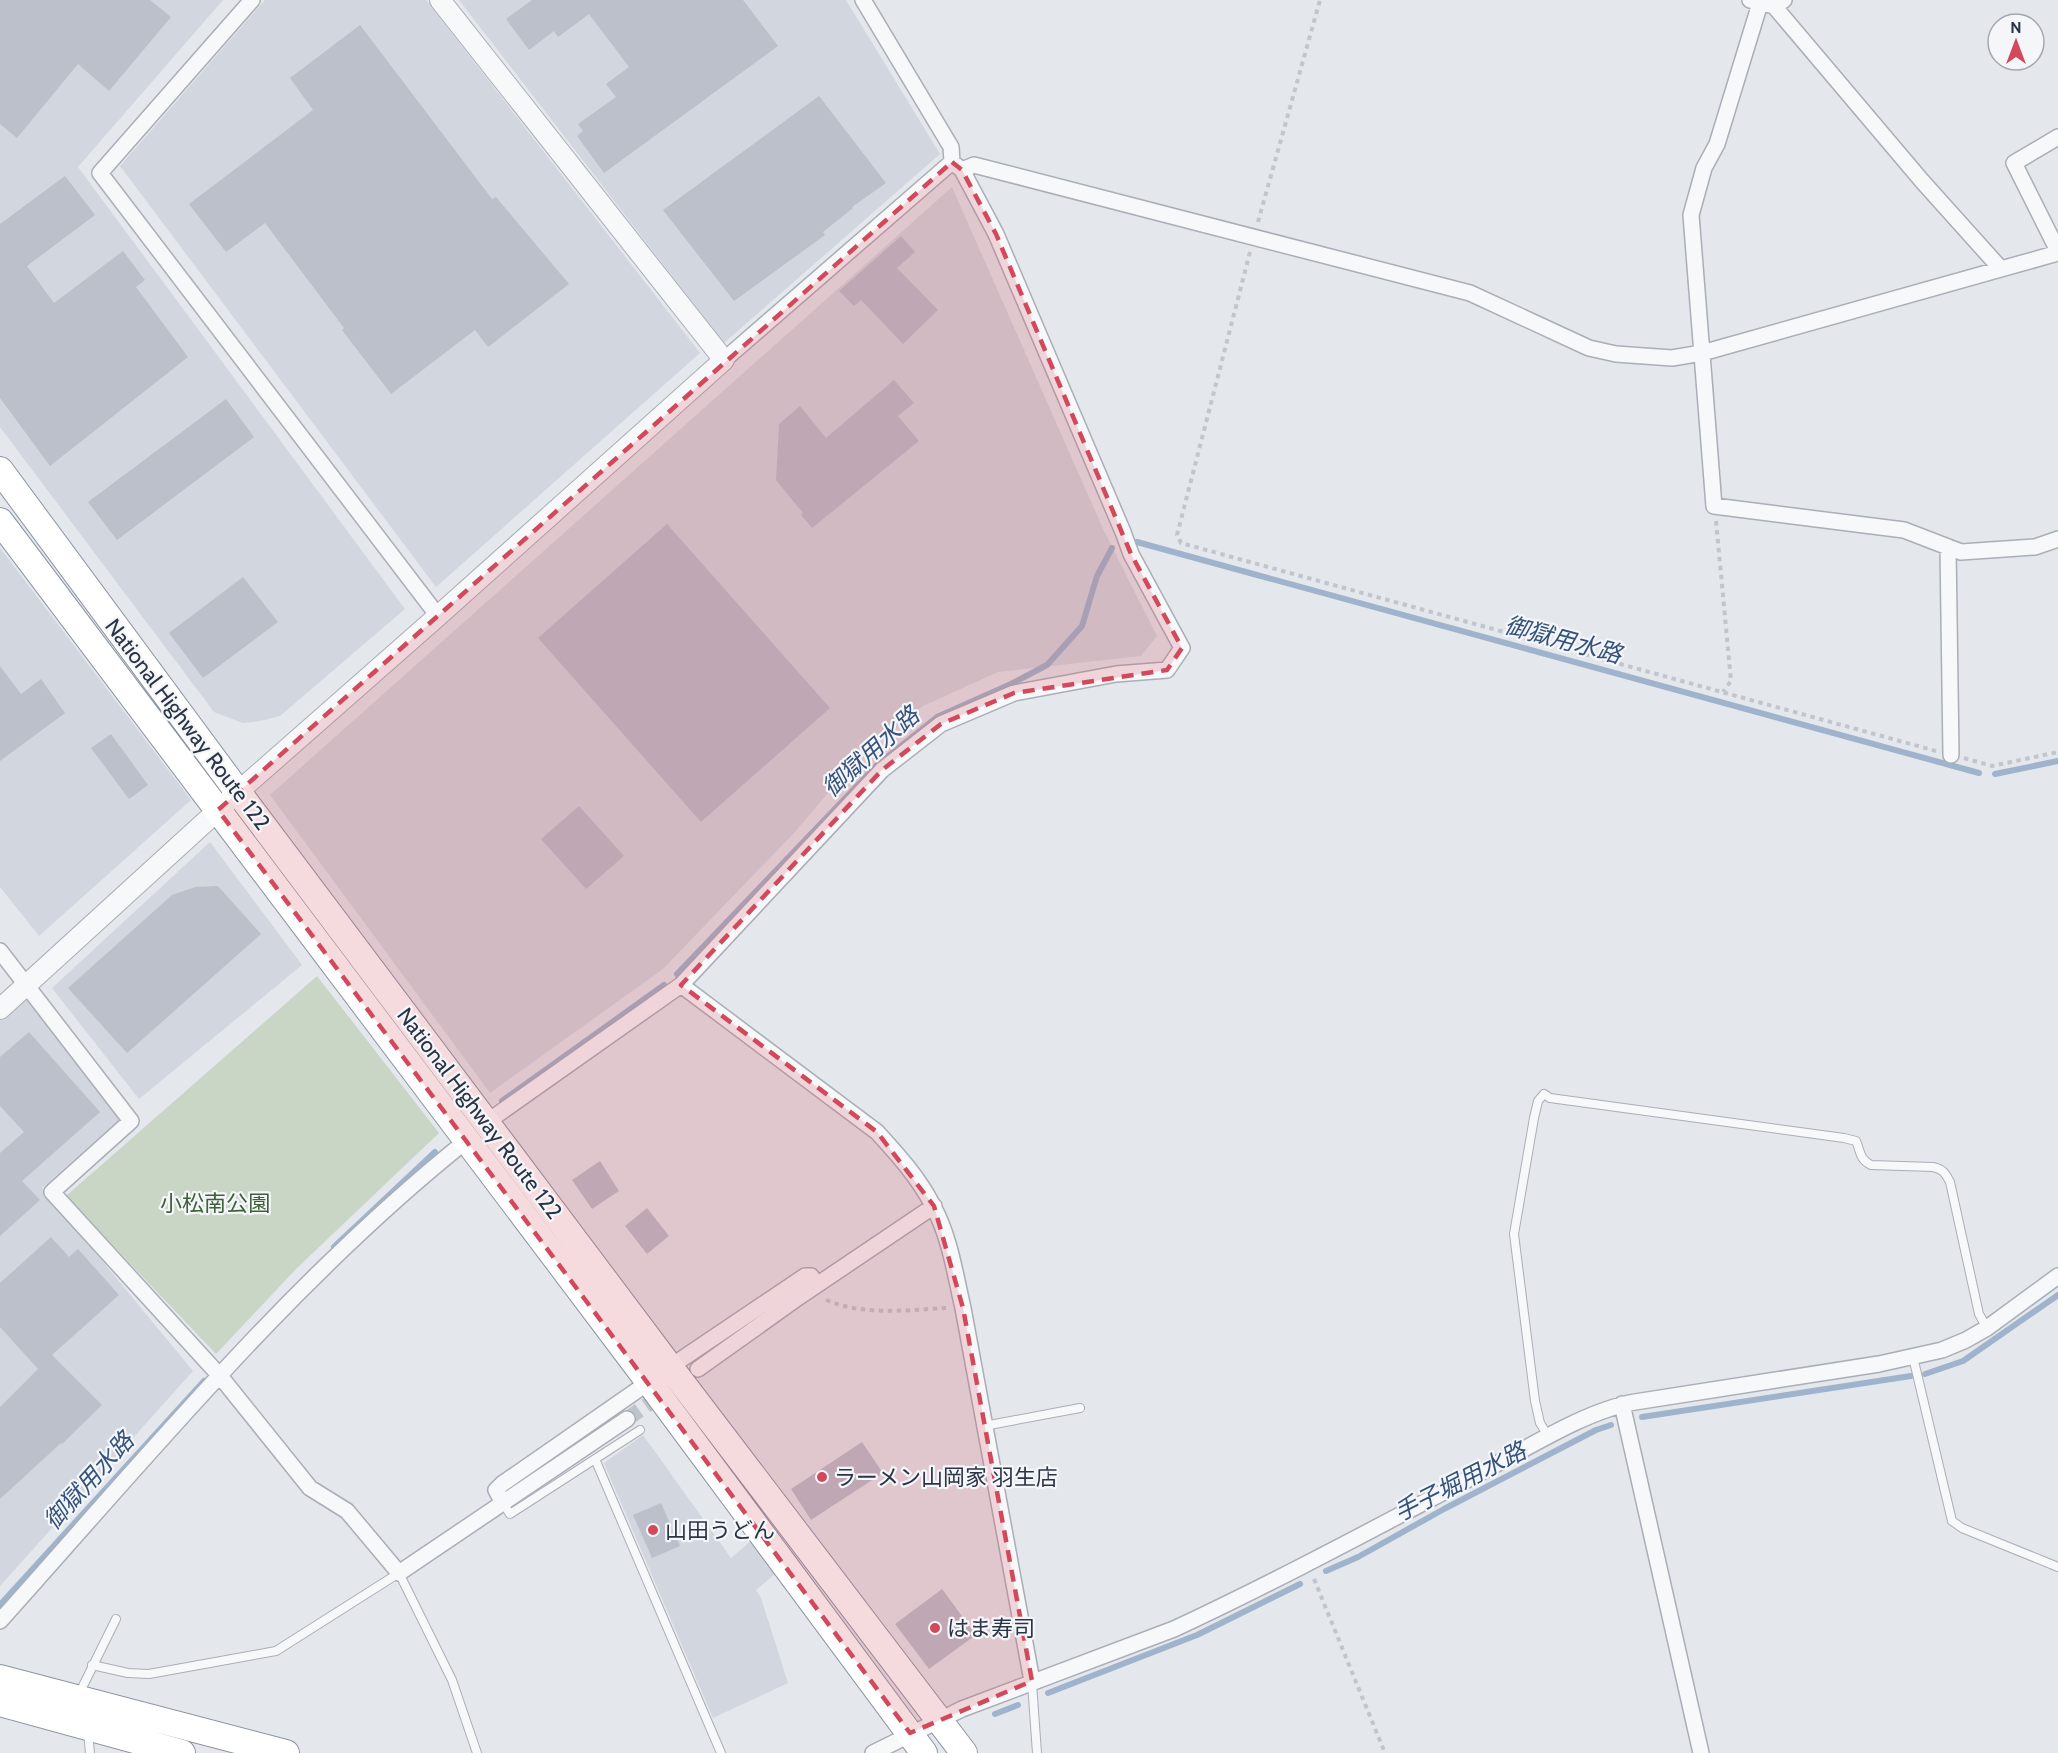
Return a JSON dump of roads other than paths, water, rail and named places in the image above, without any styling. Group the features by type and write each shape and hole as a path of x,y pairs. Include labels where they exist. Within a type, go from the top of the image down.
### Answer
{"highway":[{"name":"National Highway Route 122","path":"0,470 238,792 670,1367 964,1753"},
{"name":"National Highway Route 122","path":"0,521 649,1382 917,1743"},
{"path":"0,1678 286,1753"},
{"path":"0,1703 182,1753"}],"street":[{"path":"252,0 100,173 438,616"},
{"path":"440,0 724,360"},
{"path":"487,1122 681,985 882,770 941,724 1014,693 1116,674 1167,670 1182,648 1131,554 996,234 957,166 951,147 863,0"},
{"path":"2001,269 1766,2 1717,144 1704,168 1691,215 1714,506 1904,530 1961,552 2036,547 2058,538"},
{"path":"0,1009 238,792 724,360 957,166 974,165 1470,293 1589,348 1616,354 1672,358 1702,352 2058,252 2014,163 2058,137"},
{"path":"1948,547 1951,755"},
{"path":"0,951 131,1121 52,1192 220,1376 310,1488 347,1512 399,1573 627,1419"},
{"path":"681,985 877,1132 903,1161 934,1206 950,1249 963,1308 1032,1681"},
{"path":"0,1621 220,1376 309,1282 391,1205 466,1141"},
{"path":"698,1369 934,1206"},
{"path":"670,1367 805,1276 811,1276 817,1285"},
{"path":"873,1753 917,1743 939,1719 1032,1681 1174,1629 1307,1563 1548,1436 1603,1411 1622,1404 1879,1365 1942,1350 1987,1328 2058,1276"},
{"path":"503,1503 496,1490 502,1484 649,1382"},
{"path":"1622,1404 1701,1753"}],"lane":[{"path":"1548,1436 1540,1422 1535,1401 1514,1234 1536,1109 1538,1101 1544,1094 1550,1098 1856,1140 1860,1156 1871,1166 1940,1169 1945,1172 1950,1182 1979,1314 1987,1328"},
{"path":"1913,1357 1952,1521 1962,1528 2058,1567"},
{"path":"984,1426 1080,1408"},
{"path":"503,1503 510,1514 640,1430"},
{"path":"596,1459 721,1753"},
{"path":"93,1665 128,1673 148,1674 276,1651 399,1573 452,1680 477,1753"},
{"path":"78,1699 116,1619"},
{"path":"1032,1681 1037,1753"},
{"path":"88,1727 90,1753"}],"waterway":[{"name":"御獄用水路","path":"1137,542 1979,773"},
{"name":"御獄用水路","path":"677,974 877,765 937,717 1047,665 1082,626 1097,576 1112,548"},
{"name":"御獄用水路","path":"1995,774 2058,761"},
{"name":"御獄用水路","path":"502,1101 664,985"},
{"name":"御獄用水路","path":"334,1247 435,1152"},
{"name":"手子堀用水路","path":"1925,1374 1963,1361 2058,1295"},
{"name":"手子堀用水路","path":"1642,1417 1911,1376"},
{"name":"御獄用水路","path":"0,1605 204,1381"},
{"name":"手子堀用水路","path":"1326,1571 1358,1557 1444,1509 1596,1430 1611,1425"},
{"name":"手子堀用水路","path":"1048,1693 1197,1635 1300,1584"},
{"name":"手子堀用水路","path":"995,1714 1018,1705"}],"tunnel":[{"path":"627,1419 664,1393"}],"place":[{"name":"ラーメン山岡家 羽生店","path":"822,1477"},
{"name":"山田うどん","path":"653,1530"},
{"name":"はま寿司","path":"935,1628"}],"park label":[{"name":"小松南公園","path":"215,1203"}]}
